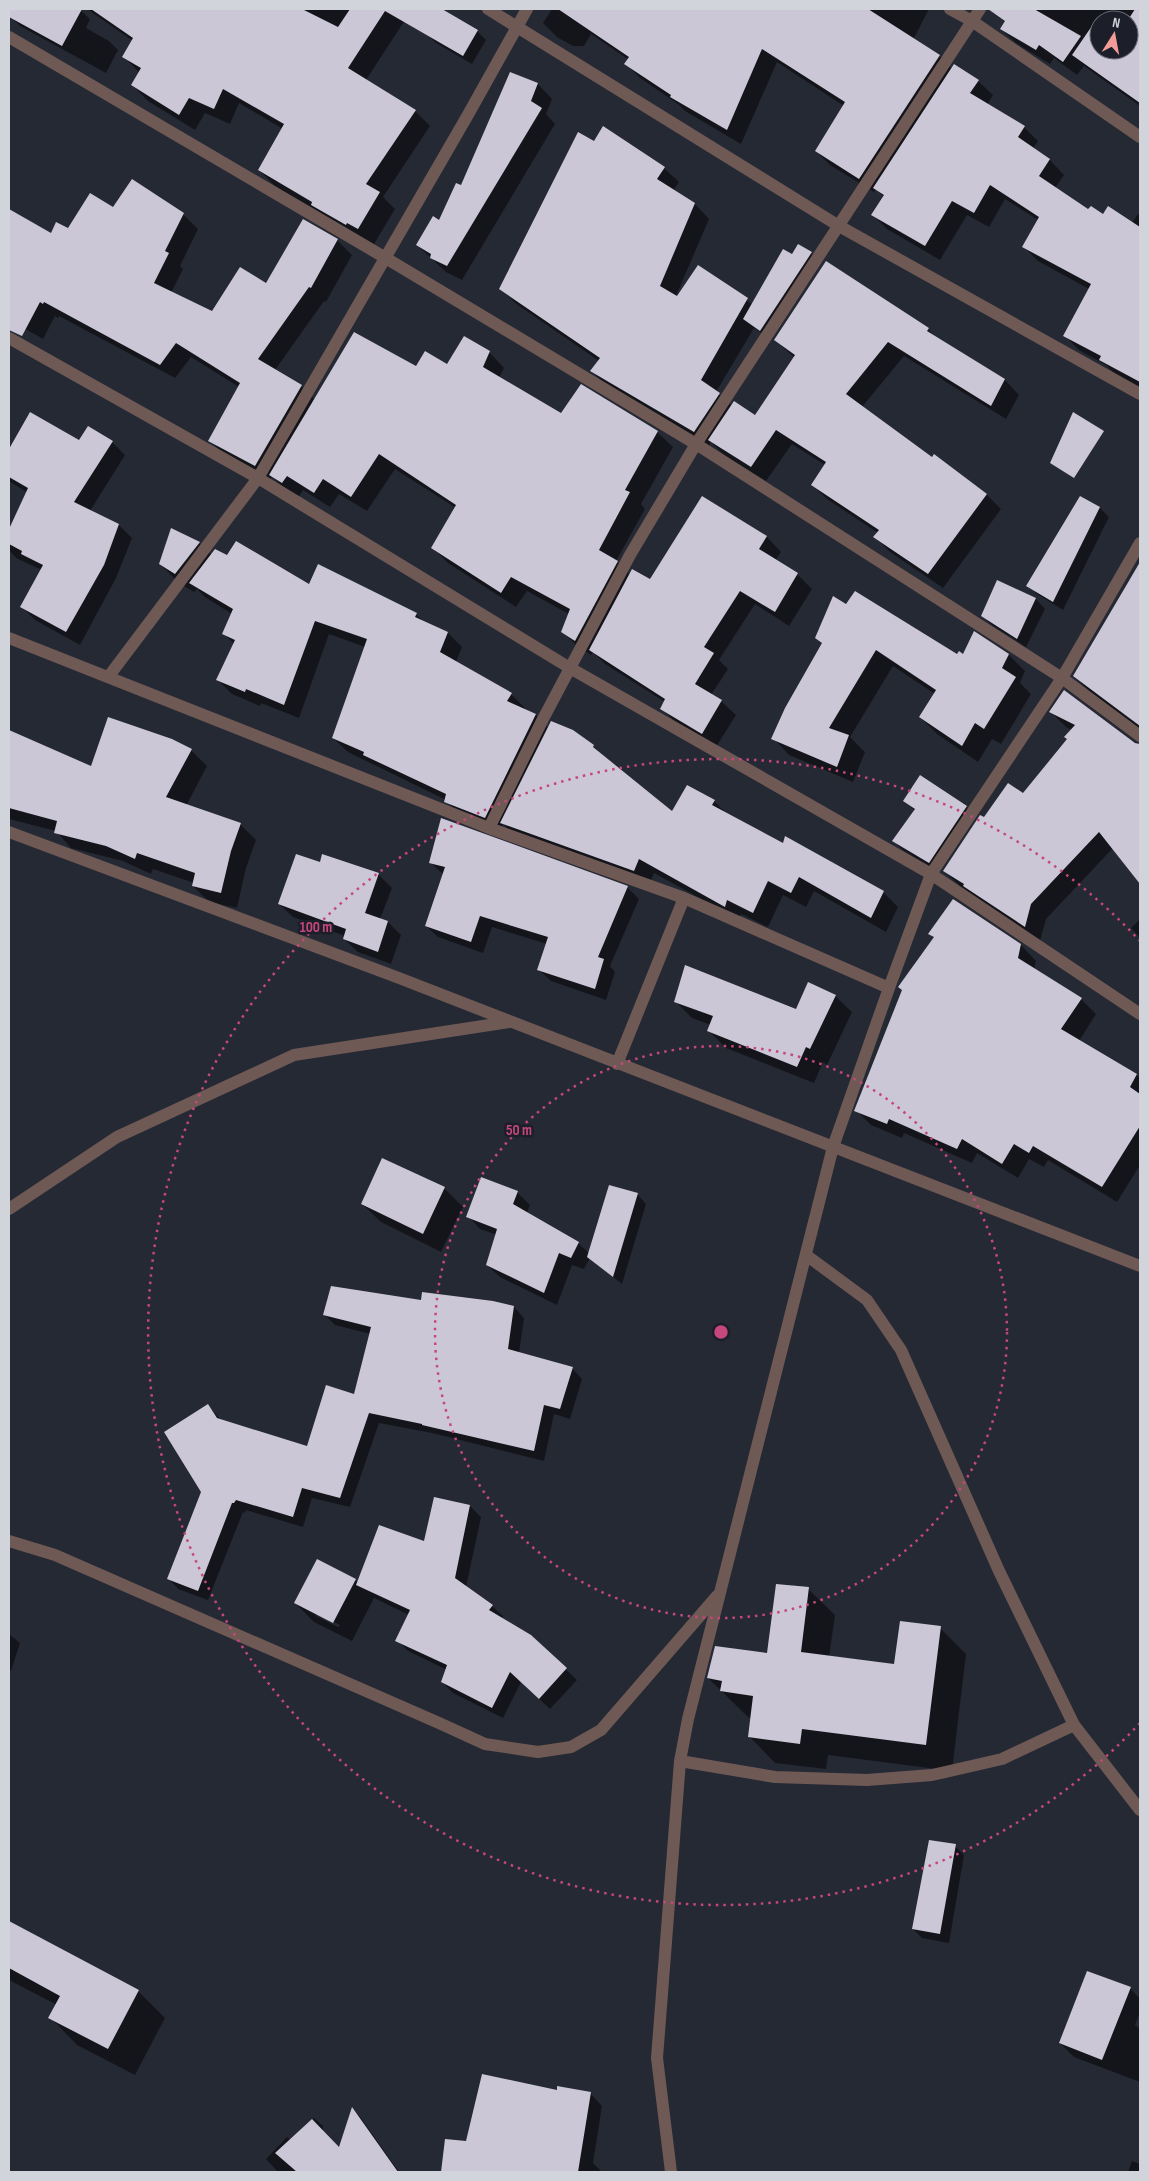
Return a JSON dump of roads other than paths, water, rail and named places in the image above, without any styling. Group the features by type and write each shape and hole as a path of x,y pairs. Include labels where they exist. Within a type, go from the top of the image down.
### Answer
{"street":[{"path":"488,9 839,226 1140,394"},
{"path":"109,676 258,478 527,9"},
{"path":"950,9 972,21 1140,137"},
{"path":"489,828 570,668 630,556 696,444 980,9"},
{"path":"9,37 384,257 696,444 1062,678 1140,736"},
{"path":"9,338 258,478 570,668 932,874 1140,1014"},
{"path":"670,2172 657,2058 680,1761 688,1719 833,1147 888,988 932,874 1062,678 1140,542"},
{"path":"9,638 489,828 684,898 888,988"},
{"path":"9,832 399,978 1140,1266"},
{"path":"617,1064 684,898"},
{"path":"9,1209 117,1137 294,1055 510,1022"},
{"path":"806,1255 867,1300 901,1350 999,1571 1074,1725 1140,1810"},
{"path":"9,1541 55,1555 485,1744 538,1752 571,1747 601,1730 720,1593"},
{"path":"680,1761 775,1777 867,1780 932,1775 1002,1759 1074,1725"}]}
